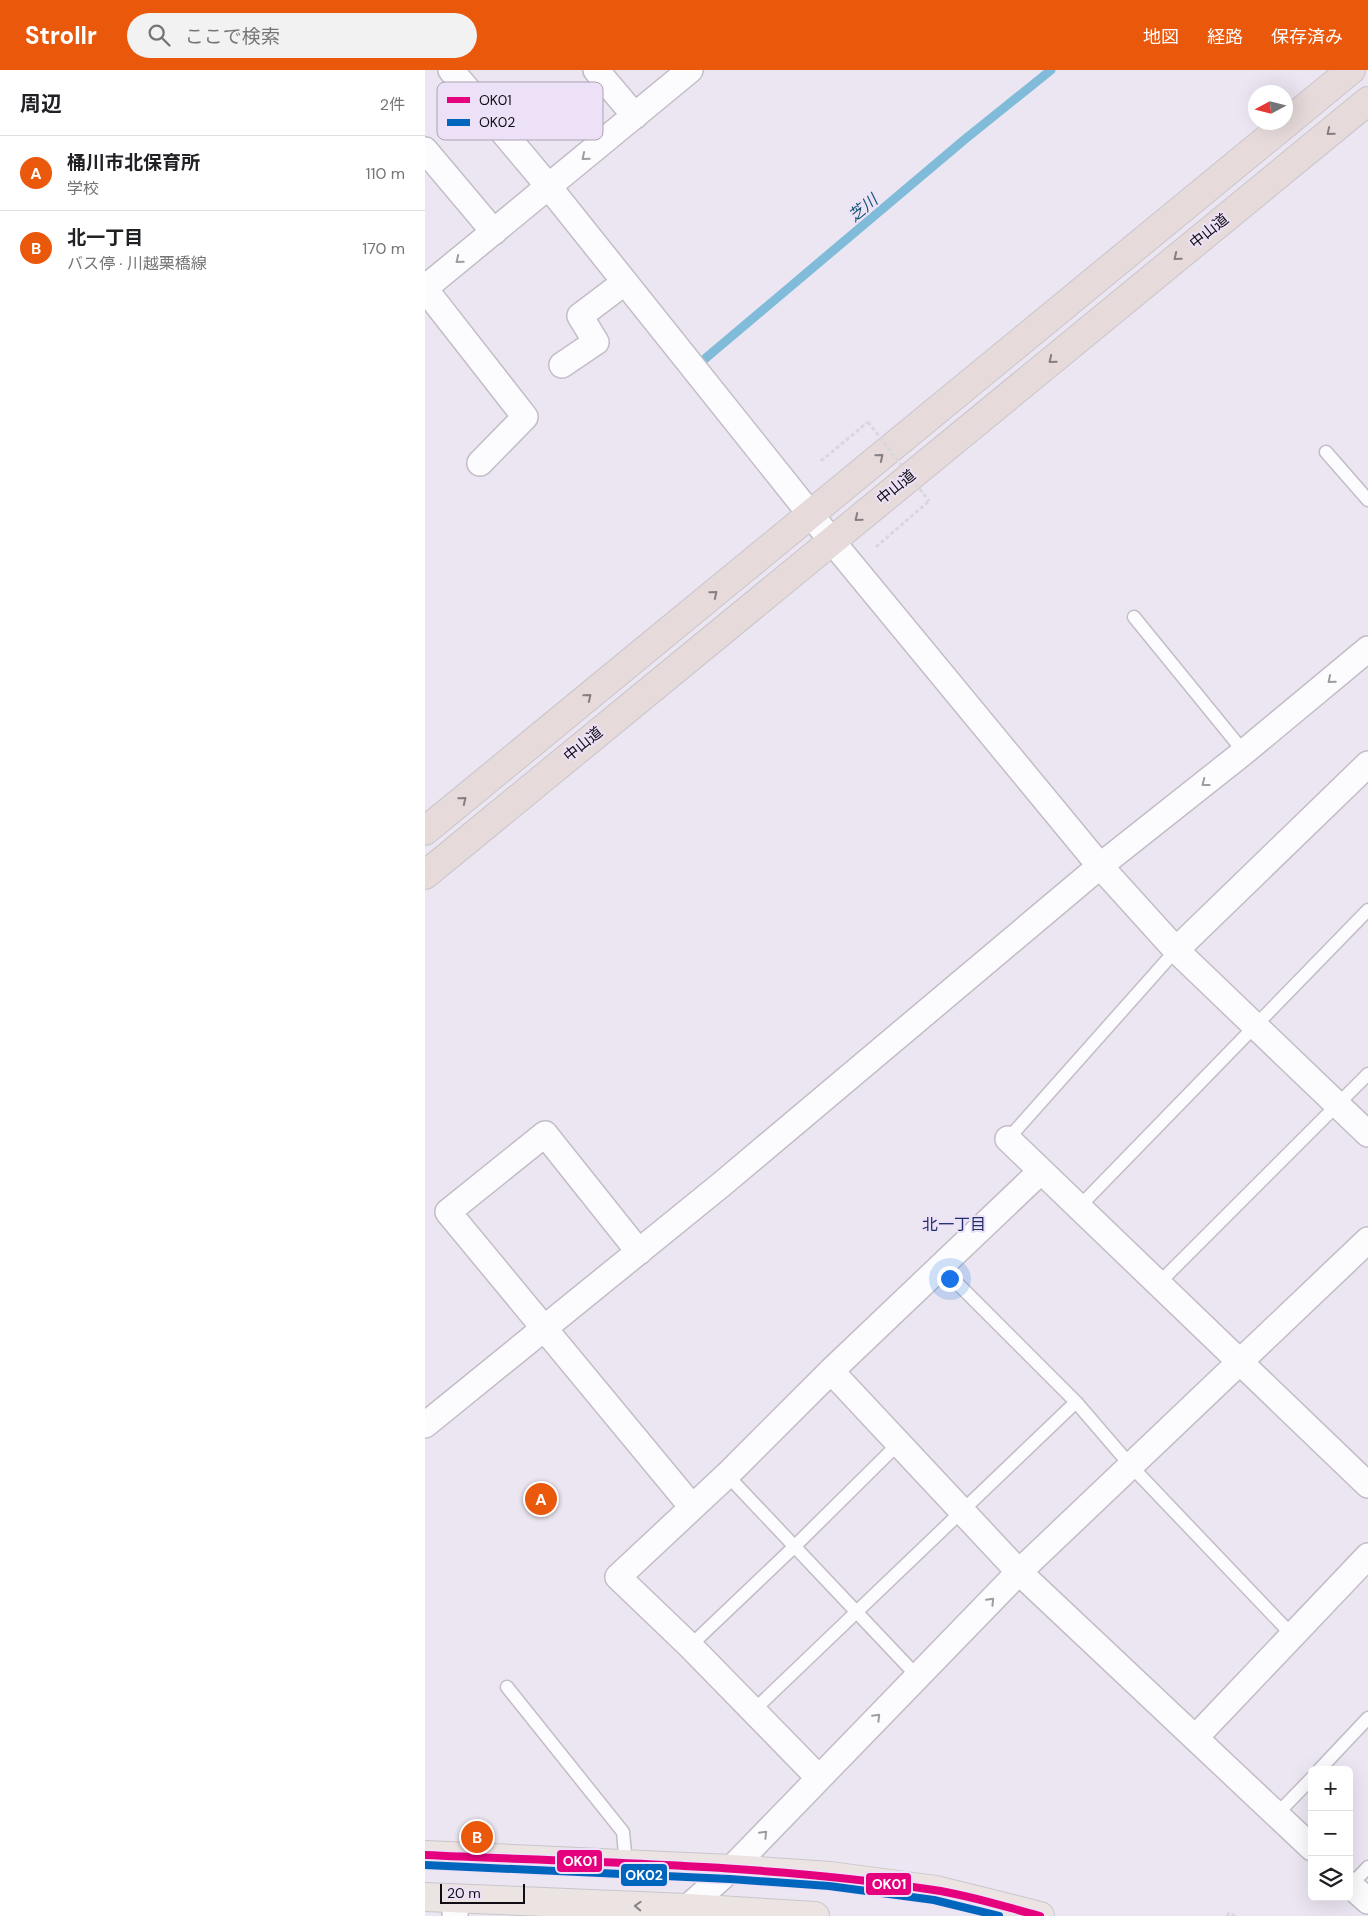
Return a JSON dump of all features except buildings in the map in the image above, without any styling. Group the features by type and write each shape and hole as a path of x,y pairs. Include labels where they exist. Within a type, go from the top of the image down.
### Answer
{"highway":[{"path":"425,831 1351,70"},
{"name":"中山道","path":"425,875 1368,101"}],"main road":[{"path":"425,1855 731,1869 830,1876 937,1890 1040,1916"},
{"path":"425,1897 455,1907 815,1916"}],"street":[{"path":"451,70 461,82"},
{"path":"596,70 635,116"},
{"path":"480,463 525,417 425,288 690,70"},
{"path":"510,140 831,540 1100,866 1176,950 1368,1134"},
{"path":"425,150 494,232"},
{"path":"561,365 596,342 580,316 625,282"},
{"path":"425,1425 722,1184 1100,866 1244,752 1368,648"},
{"path":"1176,950 1368,764"},
{"path":"639,1252 545,1134 447,1212 692,1507"},
{"path":"1008,1139 1368,1485"},
{"path":"818,1777 618,1577 727,1475 831,1371 1041,1171"},
{"path":"686,1913 1019,1572 1368,1240"},
{"path":"831,1371 1019,1572 1308,1844"},
{"path":"1195,1738 1368,1556"}],"lane":[{"path":"1326,452 1368,500"},
{"path":"1134,617 1244,752"},
{"path":"1079,1207 1368,910"},
{"path":"1008,1139 1176,950"},
{"path":"1158,1284 1368,1074"},
{"path":"941,1267 1076,1402 1131,1466 1293,1636"},
{"path":"753,1711 1076,1402"},
{"path":"689,1646 795,1546 899,1443"},
{"path":"727,1475 917,1676"},
{"path":"507,1687 623,1832 626,1864"},
{"path":"1323,1766 1368,1718"},
{"path":"1276,1815 1308,1782"},
{"path":"1358,1897 1368,1867"}],"path":[{"path":"821,461 868,422 929,502 876,547"},
{"path":"1227,1916 1229,1913 1235,1916"}],"waterway":[{"name":"芝川","path":"694,368 964,140 1051,70"}],"transit line":[{"name":"OK01","path":"425,1855 680,1866 871,1881 947,1892 1040,1916"},
{"name":"OK02","path":"425,1865 730,1879 829,1886 934,1900 999,1916"}],"place":[{"name":"桶川市北保育所","path":"541,1499"},
{"name":"北一丁目","path":"477,1837"}],"district":[{"name":"北一丁目","path":"954,1224"}]}
